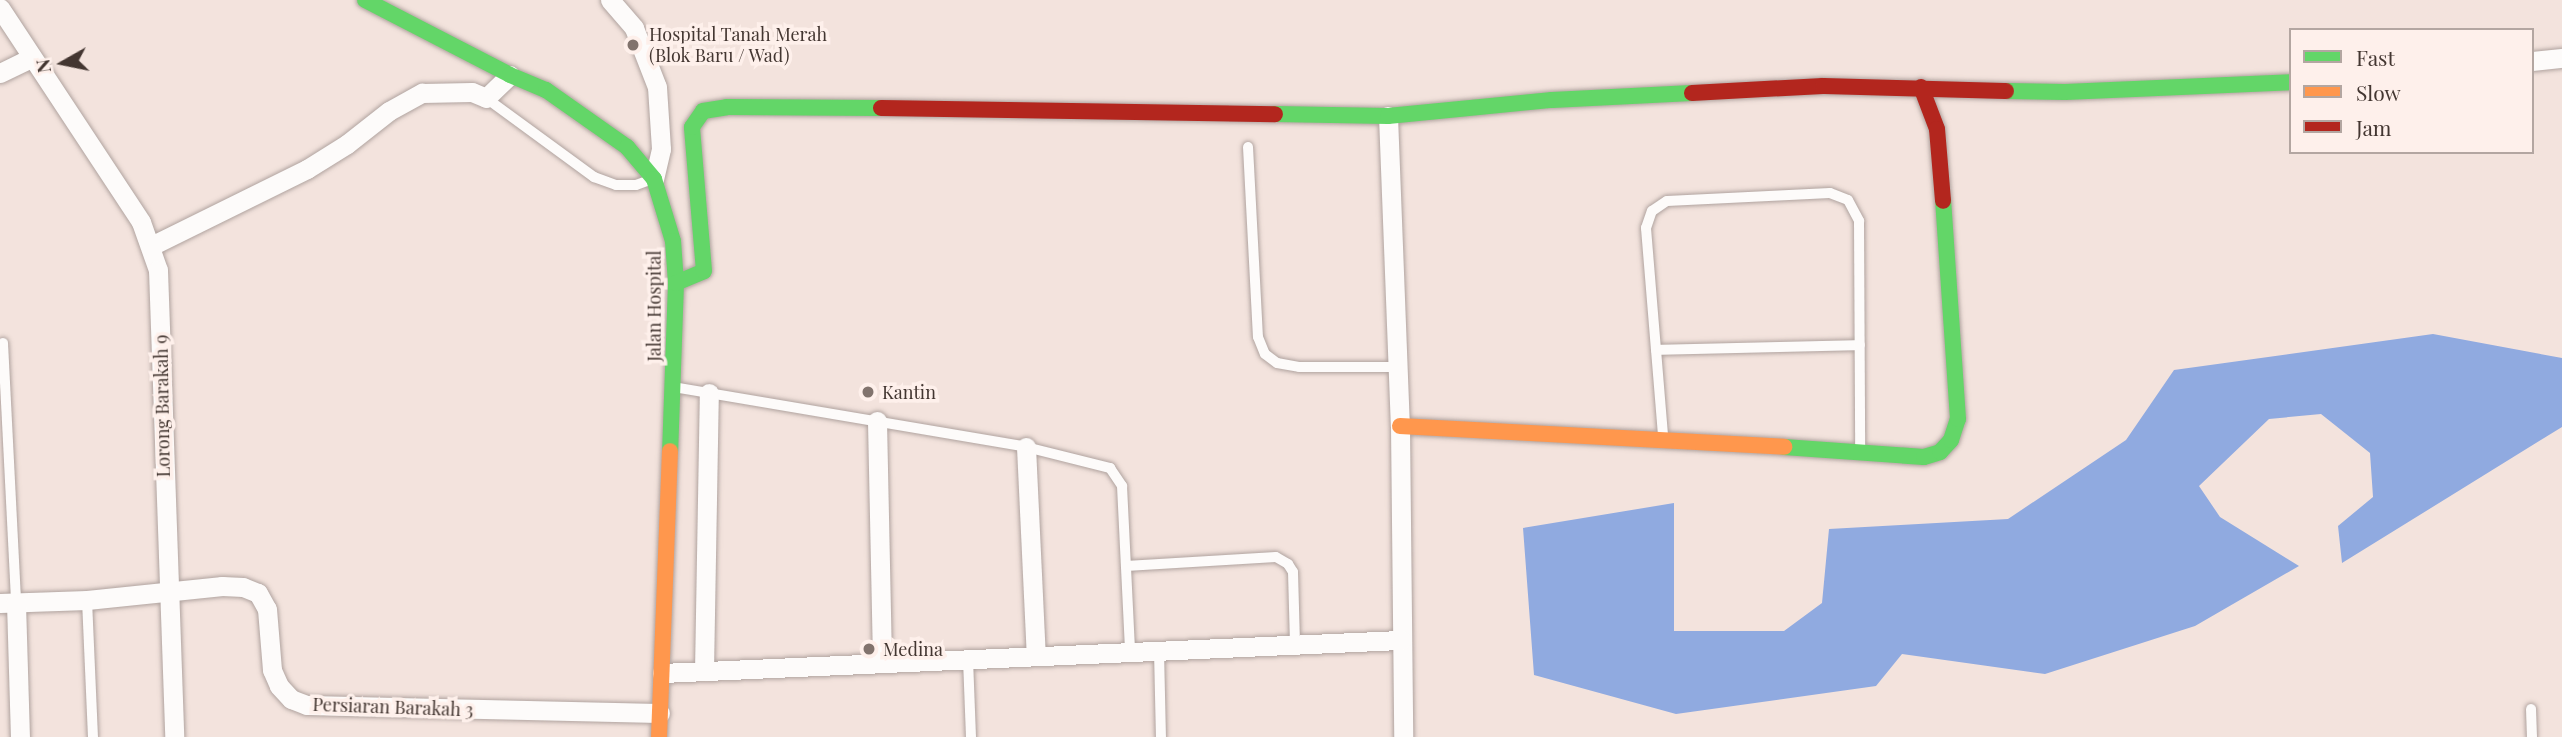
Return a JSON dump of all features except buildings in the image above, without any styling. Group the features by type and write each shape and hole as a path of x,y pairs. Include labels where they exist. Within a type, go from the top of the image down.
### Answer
{"street":[{"name":"Jalan Hospital","path":"365,0 510,75 546,90 589,117 627,147 654,179 673,241 676,283 659,737"},
{"path":"610,0 634,28 657,87 661,149 654,179"},
{"name":"Lorong Barakah 9","path":"0,8 137,216 151,246 159,288 167,593 174,737"},
{"path":"0,74 31,58"},
{"path":"2534,61 2562,58"},
{"path":"151,246 307,169 347,144 389,111 422,93 472,92 486,98 510,75"},
{"path":"676,283 704,271 692,127 703,111 727,107 1068,109 1388,116 1552,100 1823,86 2065,92 2289,82"},
{"path":"1400,426 1663,439 1924,457 1940,452 1951,440 1958,419 1940,150 1937,129 1921,87"},
{"path":"1388,116 1400,426 1403,737"},
{"path":"704,671 709,393"},
{"path":"877,421 882,662"},
{"path":"1026,447 1036,656"},
{"name":"Persiaran Barakah 3","path":"8,603 88,600 222,586 243,587 258,593 267,609 272,670 279,687 291,699 307,705 660,713"},
{"path":"8,603 20,737"},
{"path":"662,673 1401,640"}],"lane":[{"path":"486,98 594,177 616,185 636,185 654,179"},
{"path":"1248,147 1256,313 1258,337 1265,354 1277,363 1299,367 1398,367"},
{"path":"1663,439 1646,228 1652,211 1667,201 1830,193 1848,200 1860,220 1860,452"},
{"path":"3,343 8,603"},
{"path":"1656,350 1860,345"},
{"path":"673,387 1026,447 1110,468 1116,473 1122,486 1130,652"},
{"path":"1126,566 1276,557 1288,564 1293,572 1295,644"},
{"path":"88,600 93,737"},
{"path":"1159,651 1161,737"},
{"path":"968,659 971,737"},
{"path":"2530,709 2532,737"}],"water":[{"path":"2433,334 2562,358 2562,427 2342,563 2338,526 2373,497 2370,453 2321,414 2269,419 2199,486 2220,517 2299,566 2195,626 2045,674 1902,654 1876,686 1676,714 1534,675 1523,528 1674,503 1674,631 1784,631 1822,603 1829,529 2008,519 2126,440 2174,370"}],"traffic: fast":[{"path":"365,0 510,75 546,90 627,147 654,179 673,241 676,283 670,451"},
{"path":"2006,91 2065,92 2289,82"},
{"path":"1275,114 1388,116 1552,100 1692,93"},
{"path":"676,283 704,271 692,127 703,111 727,107 881,108"},
{"path":"1784,447 1924,457 1940,452 1951,440 1958,419 1943,201"}],"traffic: slow":[{"path":"1400,426 1784,447"},
{"path":"659,737 670,451"}],"traffic: jam":[{"path":"1692,93 1823,86 2006,91"},
{"path":"1921,87 1937,129 1943,201"},
{"path":"881,108 1275,114"}],"place":[{"name":"Hospital Tanah Merah (Blok Baru / Wad)","path":"633,45"},
{"name":"Kantin","path":"868,392"},
{"name":"Medina","path":"869,649"}]}
